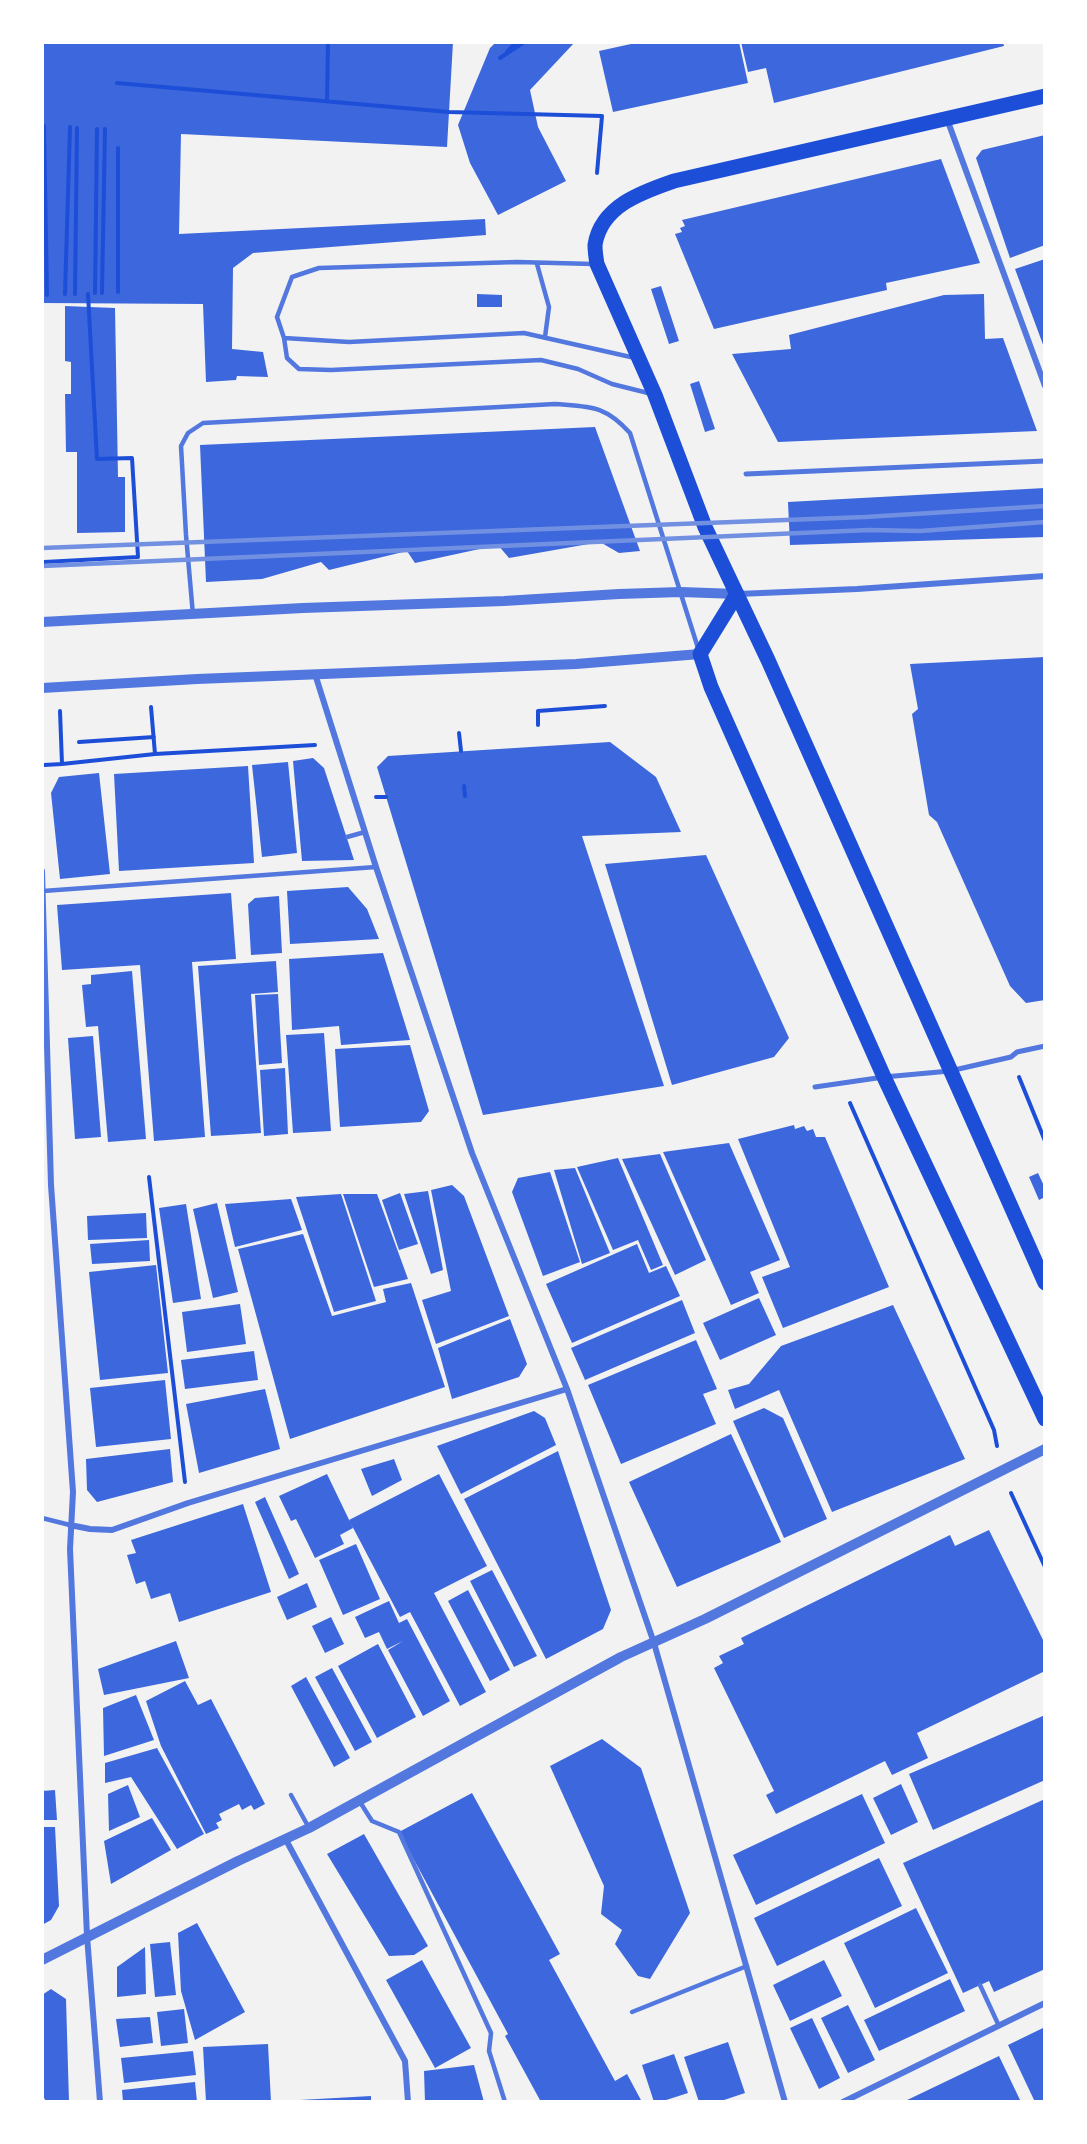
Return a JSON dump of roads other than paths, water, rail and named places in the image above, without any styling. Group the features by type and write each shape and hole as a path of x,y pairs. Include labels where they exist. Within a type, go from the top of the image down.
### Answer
{"main road":[{"path":"1045,96 674,181 649,190 626,202 610,214 600,230 595,245 597,264 655,395 705,527 1045,1283"},
{"path":"737,594 700,654 711,687 884,1077 1045,1419"}],"street":[{"path":"947,118 1045,387"},
{"path":"746,474 1045,461"},
{"path":"42,622 681,592 737,594 857,589 1045,576"},
{"path":"42,688 576,664 700,654"},
{"path":"314,674 472,1153 567,1389 654,1642 785,2102"},
{"path":"42,871 51,1185 73,1492 70,1525 87,1936 100,2102"},
{"path":"815,1087 884,1077 950,1071 1011,1057 1017,1052 1045,1046"},
{"path":"70,1525 112,1530 188,1503 567,1389"},
{"path":"42,1960 238,1861 309,1828 621,1657 705,1619 1045,1449"},
{"path":"286,1840 405,2061 408,2102"},
{"path":"843,2102 1045,2003"}],"lane":[{"path":"597,264 516,262 319,268 292,277 277,317 284,338 287,358 299,369 331,370 542,360 578,369 612,384 655,395"},
{"path":"537,264 549,307 545,337"},
{"path":"284,338 349,342 524,333 638,359"},
{"path":"193,615 181,446 188,433 203,423 555,404 594,407 618,420 630,433 700,654"},
{"path":"347,837 365,832"},
{"path":"43,891 376,867"},
{"path":"42,1518 70,1525"},
{"path":"291,1795 309,1828"},
{"path":"359,1799 372,1821 399,1832 491,2033 489,2051 505,2102"},
{"path":"632,2012 747,1966"},
{"path":"980,1985 999,2026"}],"railway":[{"path":"42,548 865,517 1045,506"},
{"path":"42,566 869,530 920,531 1045,522"}]}
